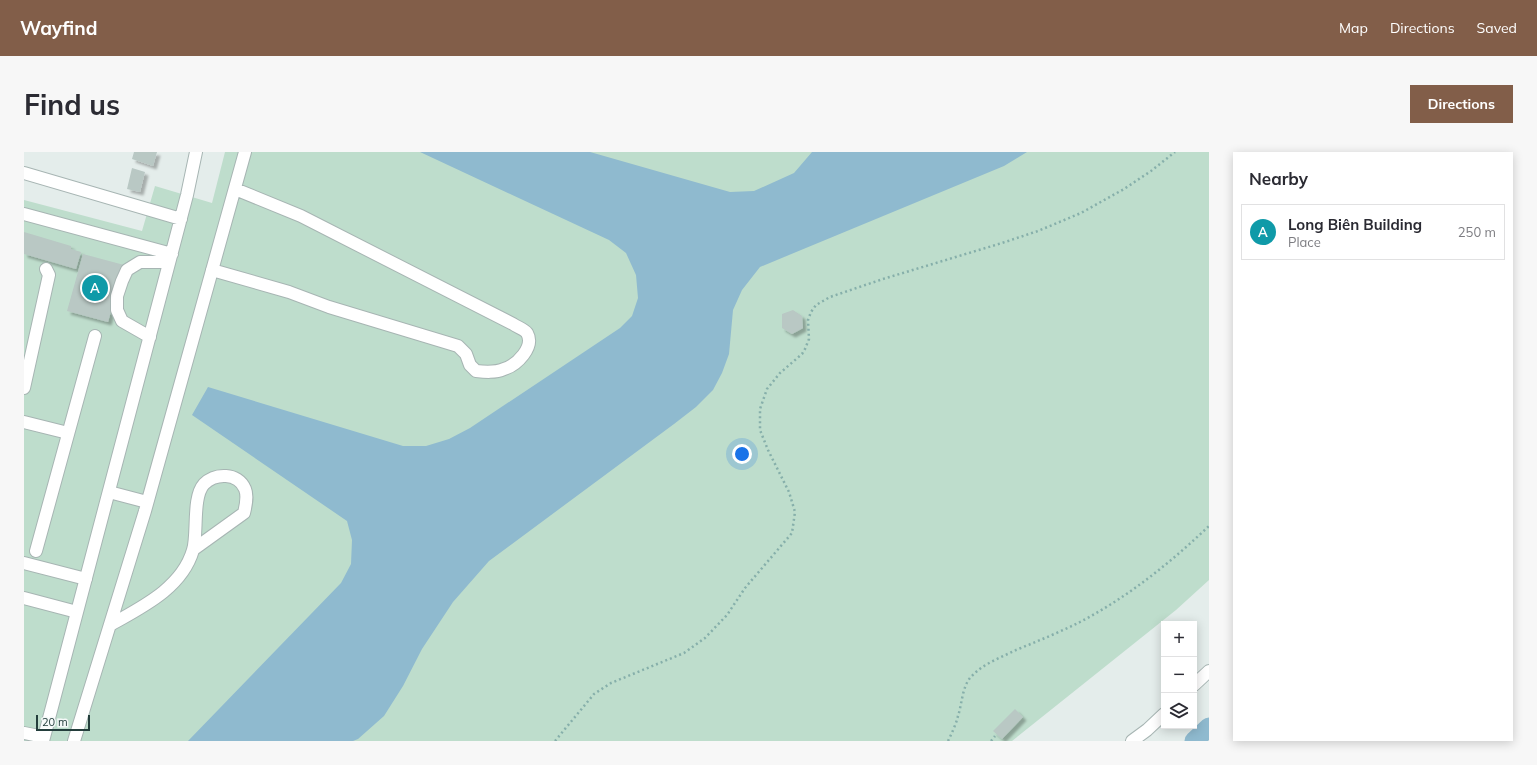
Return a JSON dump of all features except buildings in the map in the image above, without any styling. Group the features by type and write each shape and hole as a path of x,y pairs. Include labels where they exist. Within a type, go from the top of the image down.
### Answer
{"street":[{"path":"24,732 44,739 181,219 196,152"},
{"path":"74,741 147,502 245,152"},
{"path":"24,173 181,219"},
{"path":"212,270 290,292 329,306 458,346 466,354 470,365 476,371 495,372 505,369 515,363 527,348 529,340 526,332 513,324 301,216 235,189"},
{"path":"24,214 170,258"},
{"path":"150,337 122,321 117,310 117,296 127,270 140,262 170,258"},
{"path":"24,388 47,284 48,274 46,269"},
{"path":"36,552 95,336"},
{"path":"24,422 68,433"},
{"path":"110,625 162,593 181,575 194,549 198,500 203,485 213,478 232,476 240,481 245,489 246,503 244,513 194,549"},
{"path":"109,492 147,502"},
{"path":"24,563 86,579"},
{"path":"24,598 77,612"},
{"path":"1197,682 1209,671"},
{"path":"1132,741 1161,717"}],"path":[{"path":"555,741 594,694 611,682 684,654 705,638 727,615 744,588 792,533 795,512 789,492 768,450 760,430 760,408 767,389 780,373 802,354 805,349 809,339 808,320 816,305 822,300 849,290 1002,243 1038,231 1074,216 1124,189 1151,171 1175,152"},
{"path":"948,741 958,716 968,680 978,670 999,658 1080,622 1108,606 1176,557 1209,526"},
{"path":"991,741 995,736"}],"green space":[{"path":"225,152 1209,152 1209,580 1176,610 1012,741 24,741 24,200 142,231 155,186 212,203"}],"water":[{"path":"420,152 590,152 730,192 754,191 794,173 812,152 1027,152 1004,166 760,267 742,290 733,310 729,354 722,373 713,390 696,407 674,424 489,561 453,602 422,649 403,686 384,716 358,739 353,741 188,741 341,583 351,564 352,540 347,521 192,415 208,387 403,446 426,446 449,439 470,428 620,328 632,316 638,298 636,275 626,253 609,240"}],"waterway":[{"path":"1194,741 1209,727"}],"place":[{"name":"Long Biên Building","path":"95,288"}]}
